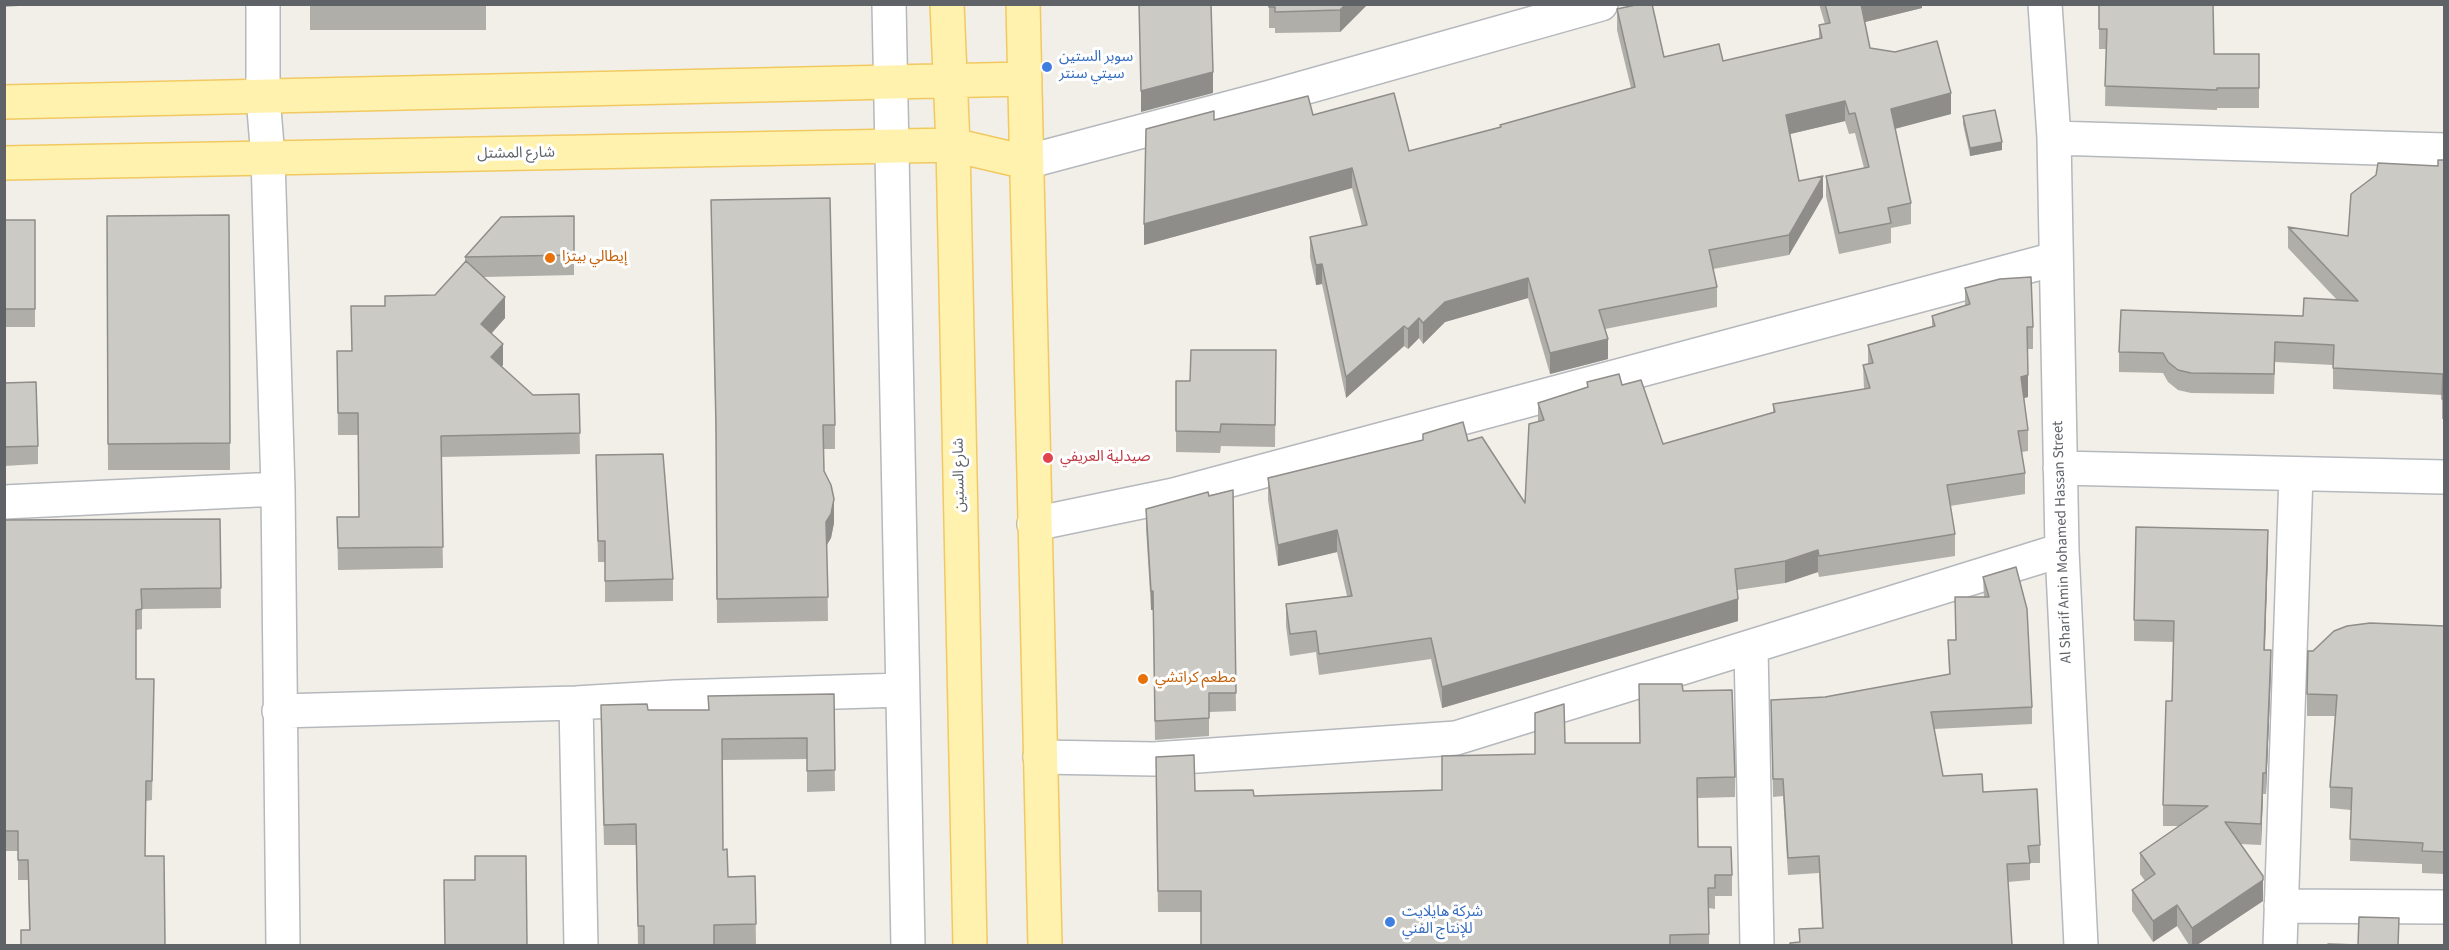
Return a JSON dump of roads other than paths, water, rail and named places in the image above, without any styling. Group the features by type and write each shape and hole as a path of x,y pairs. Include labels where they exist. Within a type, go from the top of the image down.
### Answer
{"main road":[{"name":"شارع الستين","path":"947,4 953,145 970,945"},
{"path":"1023,4 1044,945"},
{"path":"4,102 1025,80"},
{"name":"شارع المشتل","path":"4,163 953,145 1026,162"}],"street":[{"path":"263,4 263,97 268,158 278,489 283,945"},
{"path":"889,4 908,945"},
{"path":"1026,162 1271,97 1601,4"},
{"name":"Al Sharif Amin Mohamed Hassan Street","path":"2045,4 2054,138 2062,550 2081,945"},
{"path":"2054,138 2445,150"},
{"path":"1034,524 1174,495 2055,259"},
{"path":"2060,468 2445,477"},
{"path":"2280,945 2296,474"},
{"path":"4,502 278,489"},
{"path":"1040,757 1154,759 1456,738 2062,550"},
{"path":"1751,647 1757,945"},
{"path":"279,711 576,703 675,697 902,690"},
{"path":"576,703 581,945"},
{"path":"2281,906 2445,907"}],"place":[{"name":"سوبر الستين سيتي سنتر","path":"1047,67"},
{"name":"إيطالي بيتزا","path":"550,258"},
{"name":"صيدلية العريفي","path":"1048,458"},
{"name":"مطعم كراتشي","path":"1143,679"},
{"name":"شركة هايلايت للإنتاج الفني","path":"1390,922"}]}
